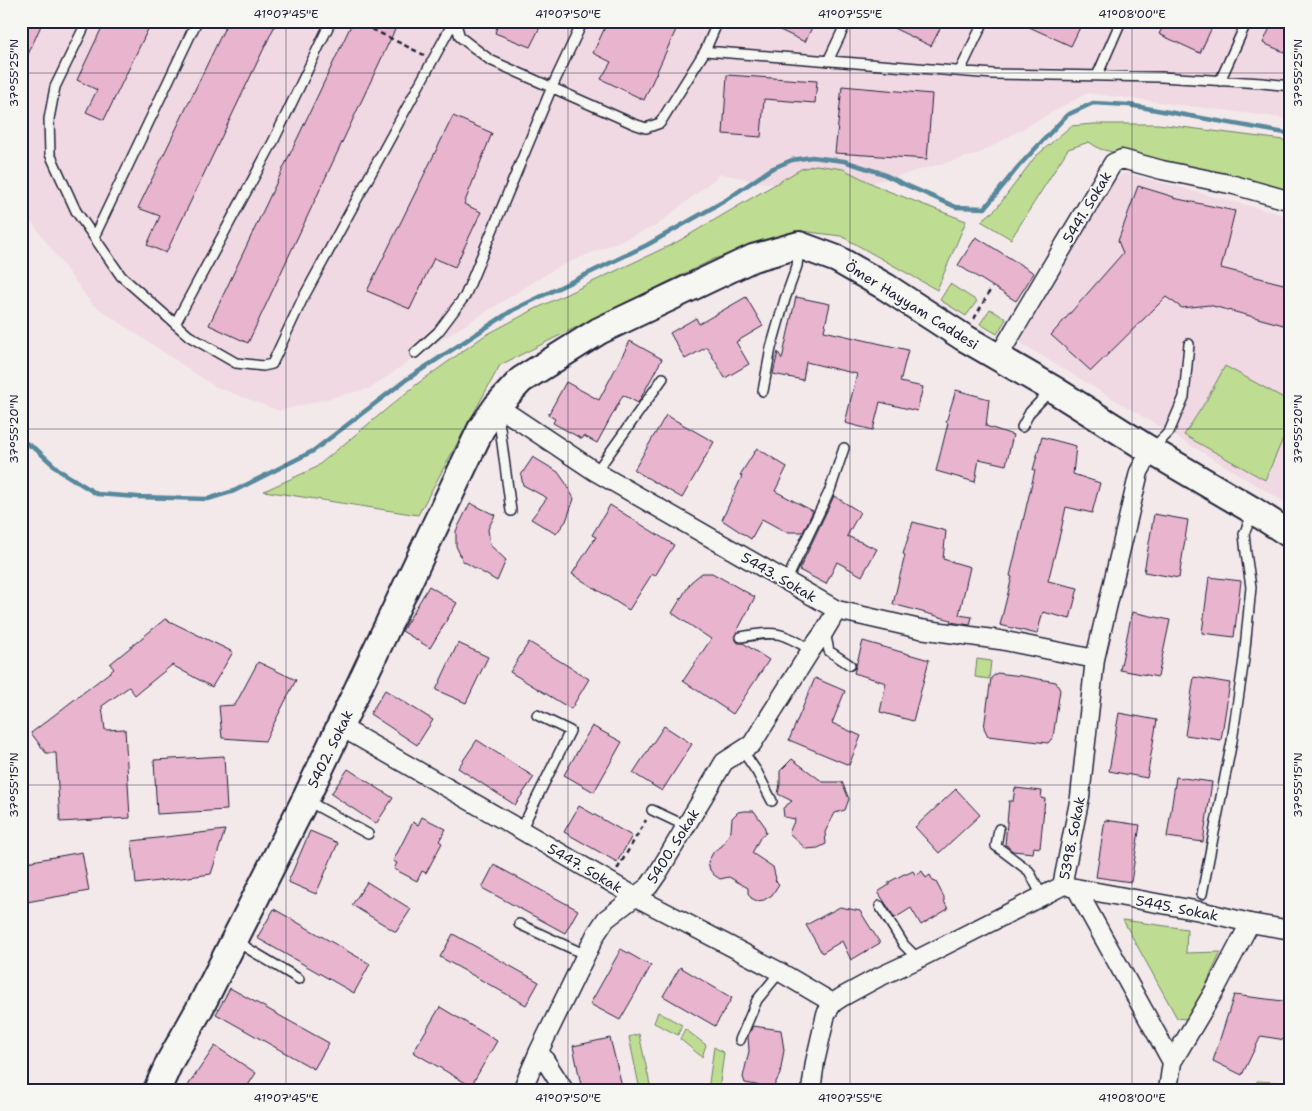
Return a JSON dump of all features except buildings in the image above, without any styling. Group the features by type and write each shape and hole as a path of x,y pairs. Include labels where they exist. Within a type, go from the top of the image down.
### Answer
{"street":[{"name":"5441. Sokak","path":"998,357 1113,163 1122,160 1234,185 1291,202"},
{"name":"Ömer Hayyam Caddesi","path":"799,245 837,259 886,286 963,337 1053,388 1291,535"},
{"path":"497,406 521,380 599,331 753,258 799,245"},
{"name":"5443. Sokak","path":"497,406 596,472 837,610 920,629 1000,640 1095,659"},
{"name":"5402. Sokak","path":"157,1090 170,1061 200,1008 307,796 481,429 497,406"},
{"name":"5398. Sokak","path":"833,1003 878,978 1042,896 1069,887 1095,659 1139,472 1151,450"},
{"name":"5400. Sokak","path":"522,1090 596,934 606,919 649,886 724,762 752,744 837,610"},
{"name":"5447. Sokak","path":"341,726 636,897 780,972 833,1003"},
{"path":"1069,887 1172,1062"},
{"name":"5445. Sokak","path":"1069,887 1291,930"},
{"path":"1168,1090 1172,1062 1216,988 1250,923"},
{"path":"811,1090 826,1014 833,1003"},
{"path":"539,1051 564,1090"}],"lane":[{"path":"86,21 55,87 49,120 50,154 76,212 121,276 189,336 236,363 263,366 272,364 302,300 455,21"},
{"path":"94,237 197,21"},
{"path":"175,324 273,142 331,21"},
{"path":"455,21 460,37 490,60 646,128 660,123 704,51 718,21"},
{"path":"415,353 438,332 465,296 552,87 583,21"},
{"path":"828,60 847,21"},
{"path":"960,71 984,21"},
{"path":"1096,76 1121,21"},
{"path":"1220,80 1247,21"},
{"path":"704,51 993,74 1162,77 1291,86"},
{"path":"763,391 771,348 785,299 798,266 799,245"},
{"path":"1151,450 1169,432 1184,397 1189,344"},
{"path":"596,472 663,378"},
{"path":"1022,427 1030,412 1053,388"},
{"path":"497,406 511,511"},
{"path":"787,582 830,490 844,448"},
{"path":"1202,894 1232,741 1244,659 1251,587 1244,534 1254,511"},
{"path":"741,637 766,632 780,634 811,650"},
{"path":"824,632 829,651 850,664"},
{"path":"521,830 570,731 537,715"},
{"path":"742,750 757,772 772,801"},
{"path":"307,796 315,805 368,834"},
{"path":"652,810 686,826"},
{"path":"999,828 996,846 1029,871 1042,896"},
{"path":"880,906 904,945 918,959"},
{"path":"519,924 586,955"},
{"path":"236,937 247,948 299,979"},
{"path":"740,1040 757,1000 780,972"}],"path":[{"path":"356,21 433,60"},
{"path":"963,337 992,287"},
{"path":"611,864 618,868 652,810"}],"shaded area":[{"path":"21,21 1291,21 1291,119 1087,93 978,154 828,195 721,174 656,226 558,267 423,351 371,388 279,411 214,386 92,304 21,208"},
{"path":"1125,173 1291,217 1291,489 1288,504 1022,344 1018,336 1113,180"}],"green space":[{"path":"1158,124 1291,141 1291,194 1100,149 1089,142 1068,149 1011,239 981,221 996,209 1035,157 1071,126"},
{"path":"816,165 843,169 883,189 966,221 937,290 841,236 801,231 773,239 714,259 500,365 418,515 264,491 315,468 417,384 484,336 533,310 677,242 801,169"},
{"path":"950,284 977,301 966,316 940,300"},
{"path":"990,309 1006,319 997,334 980,324"},
{"path":"1225,366 1291,402 1291,424 1265,480 1184,435 1206,401"},
{"path":"977,659 991,661 989,679 975,677"},
{"path":"1123,920 1187,929 1186,953 1221,952 1193,1013 1186,1019 1177,1018"},
{"path":"658,1012 682,1025 678,1035 654,1023"},
{"path":"685,1029 706,1045 702,1057 680,1039"},
{"path":"639,1034 651,1089 640,1090 629,1037"},
{"path":"714,1047 724,1053 719,1090 708,1090"},
{"path":"1257,1081 1291,1083 1291,1090 1255,1090"}],"waterway":[{"path":"21,440 37,450 60,471 97,494 208,499 234,491 313,451 407,379 513,310 647,245 726,200 771,169 792,160 812,157 844,161 881,173 956,207 985,208 1018,167 1067,115 1093,103 1129,105 1291,134"}]}
